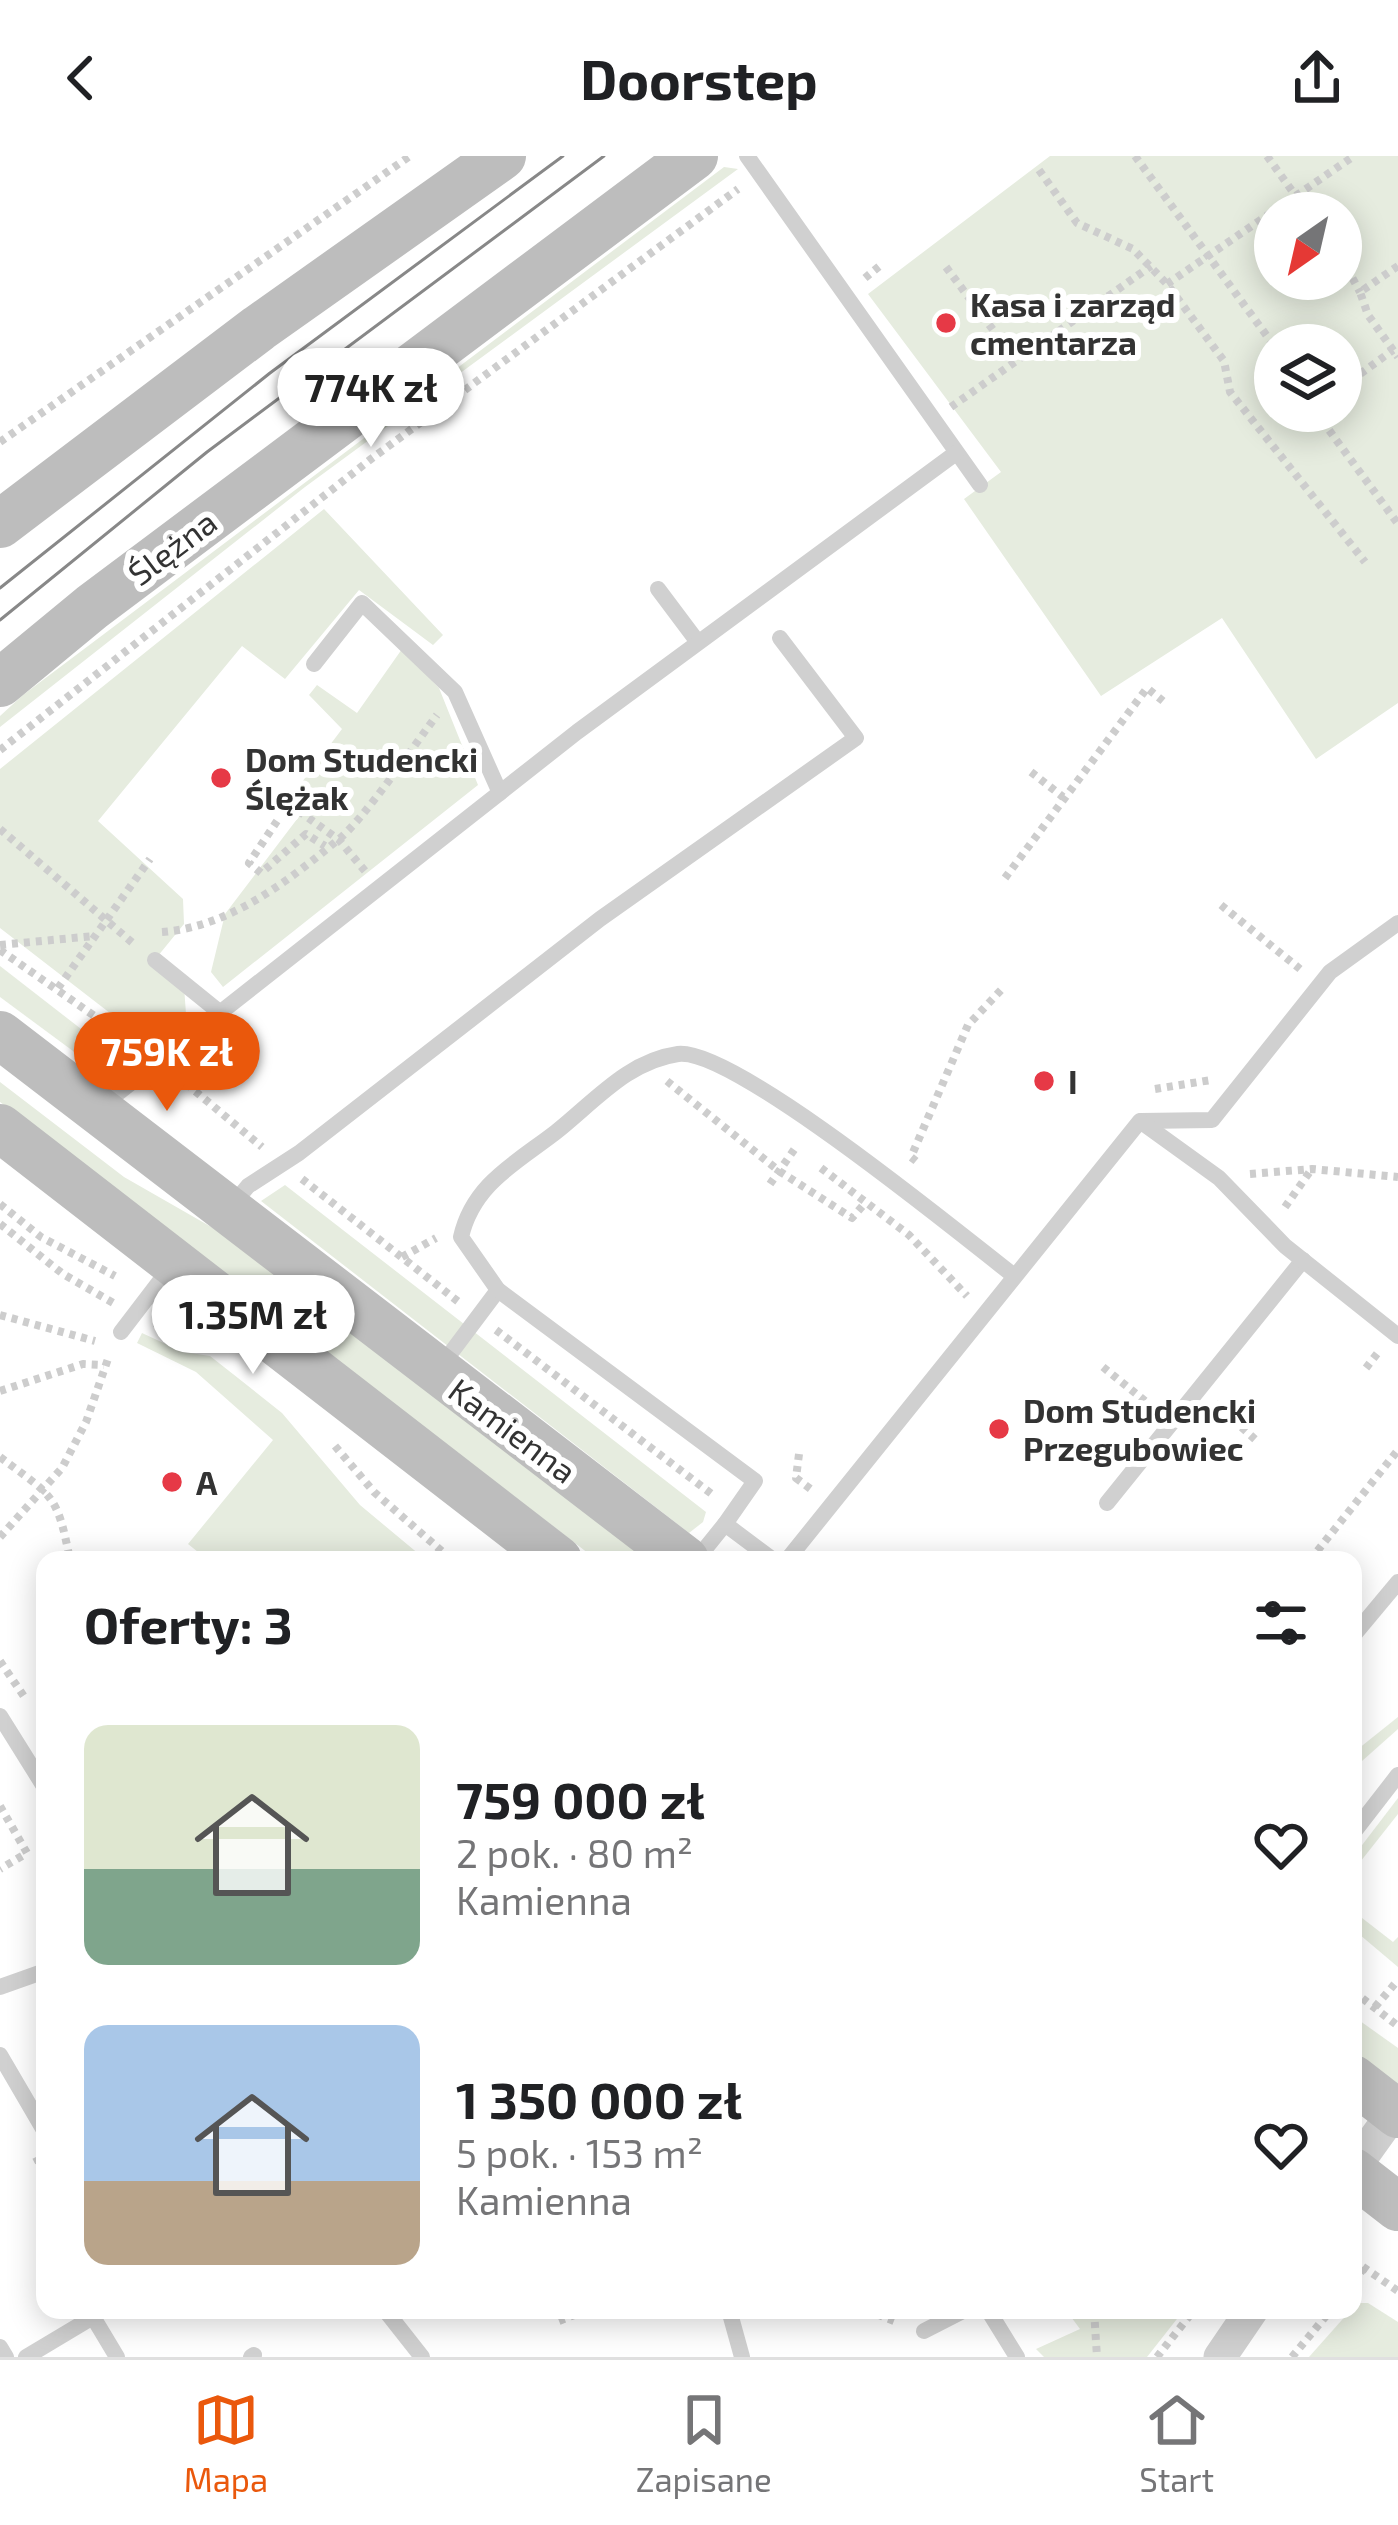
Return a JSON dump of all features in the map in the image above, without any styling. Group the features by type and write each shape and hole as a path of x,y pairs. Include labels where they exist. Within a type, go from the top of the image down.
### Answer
{"street":[{"path":"0,524 242,341 502,156"},
{"name":"Ślężna","path":"0,683 92,607 694,156"},
{"name":"Kamienna","path":"0,1035 673,1551"},
{"path":"0,1128 161,1280 545,1551"},
{"path":"1362,2086 1396,2113 1362,2158"},
{"path":"1362,2177 1398,2206"},
{"path":"1220,2357 1246,2319"}],"lane":[{"path":"747,156 980,485"},
{"path":"96,1111 377,886 698,641 956,453"},
{"path":"658,589 698,641"},
{"path":"314,664 362,602 455,692 500,793"},
{"path":"229,1209 248,1186 283,1164 600,919 856,738 780,638"},
{"path":"794,1551 1140,1121 1211,1120 1330,972 1398,923"},
{"path":"155,960 218,1011"},
{"path":"703,1551 755,1481 498,1290 461,1237 467,1210 487,1184 643,1062 683,1053 704,1056 776,1097 1013,1276"},
{"path":"1140,1121 1219,1178 1303,1261 1398,1336"},
{"path":"1107,1503 1196,1386 1303,1261"},
{"path":"122,1331 161,1280"},
{"path":"437,1371 498,1290"},
{"path":"730,1517 764,1551"},
{"path":"1362,1625 1398,1582"},
{"path":"0,1716 36,1774"},
{"path":"1362,1820 1398,1775"},
{"path":"0,1987 36,1974"},
{"path":"0,2056 36,2117"},
{"path":"26,2357 86,2319"},
{"path":"99,2319 117,2357"},
{"path":"392,2319 422,2357"},
{"path":"731,2319 742,2357"},
{"path":"924,2331 947,2319"},
{"path":"994,2319 1017,2357"},
{"path":"0,2347 6,2357"}],"path":[{"path":"0,442 410,156"},
{"path":"1135,156 1258,324"},
{"path":"1267,156 1292,192"},
{"path":"1303,192 1354,156"},
{"path":"1039,170 1077,223 1133,249 1167,284 1224,361 1230,392 1365,562"},
{"path":"0,750 371,459 760,173"},
{"path":"1167,284 1254,226"},
{"path":"860,282 882,264"},
{"path":"933,421 1151,266"},
{"path":"1362,291 1398,266"},
{"path":"946,267 1017,362"},
{"path":"1362,298 1368,315 1396,354 1362,375"},
{"path":"1330,432 1398,524"},
{"path":"1005,878 1001,875 1147,688 1163,700"},
{"path":"125,938 203,929 231,916 339,839 455,692"},
{"path":"1031,772 1063,796"},
{"path":"289,804 339,839 377,886"},
{"path":"277,820 249,863 262,874 306,833 325,846"},
{"path":"0,829 155,960"},
{"path":"58,988 150,859"},
{"path":"0,947 94,935"},
{"path":"0,947 158,1060 730,1517"},
{"path":"930,1171 911,1157 968,1025 1003,988"},
{"path":"690,1078 672,1084 779,1171 852,1218 865,1203"},
{"path":"784,1138 909,1235 973,1301"},
{"path":"770,1184 796,1148"},
{"path":"1270,1226 1312,1169"},
{"path":"1273,1172 1312,1169 1398,1177"},
{"path":"0,1204 41,1237 161,1280 188,1331 182,1337 63,1274 0,1224"},
{"path":"402,1257 412,1247 437,1237 461,1237"},
{"path":"0,1315 81,1334 112,1349 86,1422 46,1490 0,1537"},
{"path":"0,1391 83,1364 104,1366"},
{"path":"1103,1366 1145,1401"},
{"path":"1196,1386 1259,1443"},
{"path":"322,1432 374,1492 442,1551"},
{"path":"1317,1551 1398,1450"},
{"path":"796,1478 799,1454"},
{"path":"0,1457 46,1490 61,1510 68,1551"},
{"path":"0,1806 26,1853 0,1869"},
{"path":"1375,2007 1398,1980"},
{"path":"1362,1998 1398,2026"},
{"path":"1362,2271 1398,2290"},
{"path":"559,2321 564,2319"},
{"path":"1095,2319 1097,2357"},
{"path":"1156,2357 1188,2319"},
{"path":"1292,2357 1324,2319"}],"shaded area":[{"path":"1050,156 1398,156 1398,703 1316,759 1222,618 1101,696 964,499 1001,472 868,294"},
{"path":"724,167 738,169 305,487 0,727 0,716 23,695"},
{"path":"324,509 443,635 433,645 359,590 285,679 242,646 98,821 183,899 184,924 153,962 184,986 186,1014 150,1044 0,928 0,769"},
{"path":"402,649 439,688 478,785 223,987 211,972 225,914 313,798 299,786 342,729 309,695 317,685 357,713"},
{"path":"0,966 121,1060 100,1071 0,997"},
{"path":"0,1082 124,1177 234,1240 637,1551 585,1551 0,1102"},
{"path":"285,1185 706,1512 703,1522 689,1533 261,1201"},
{"path":"142,1333 183,1352 210,1356 282,1413 360,1505 415,1551 197,1551 188,1544 273,1440 196,1372 137,1343"},
{"path":"1398,1717 1398,1729 1362,1761 1362,1746"},
{"path":"1398,1798 1398,1814 1362,1860 1362,1845"},
{"path":"1362,1918 1393,1942 1398,1937 1398,1967 1362,1937"},
{"path":"1362,2022 1398,2048 1398,2088 1362,2061"},
{"path":"1362,2303 1398,2322 1398,2357 1309,2357 1343,2319 1362,2319"},
{"path":"1073,2319 1177,2319 1147,2357 1044,2357 1036,2349 1080,2329"}],"tram line":[{"path":"0,588 270,373 563,156"},
{"path":"0,620 207,452 604,156"}],"place":[{"name":"Kasa i zarząd cmentarza","path":"946,323"},
{"name":"Dom Studencki Ślężak","path":"221,778"},
{"name":"I","path":"1044,1081"},
{"name":"Dom Studencki Przegubowiec","path":"999,1429"},
{"name":"A","path":"172,1482"}]}
